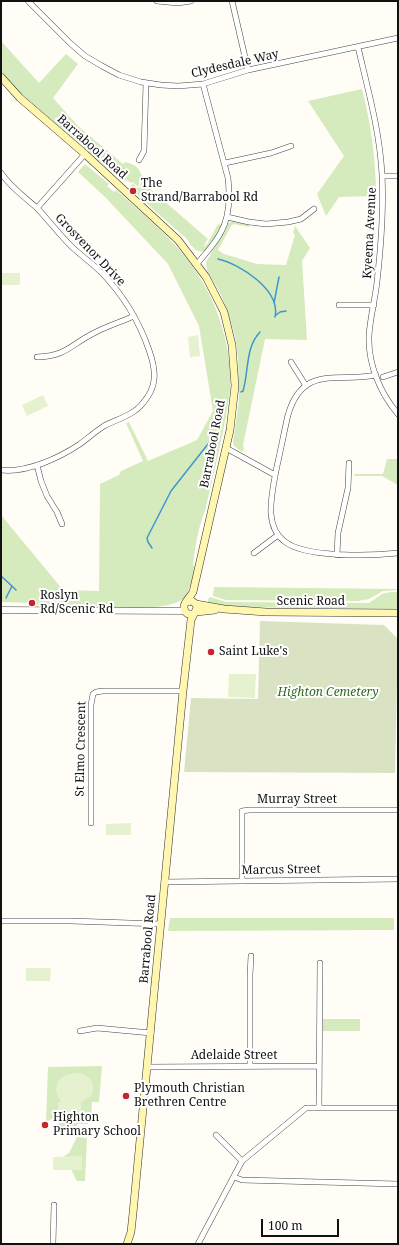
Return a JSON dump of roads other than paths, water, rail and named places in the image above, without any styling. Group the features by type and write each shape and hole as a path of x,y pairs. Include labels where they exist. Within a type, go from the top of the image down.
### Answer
{"main road":[{"name":"Barrabool Road","path":"1,77 20,98 85,154 178,240 206,276 224,312 232,345 235,386 230,430 226,448 193,593 185,607 188,647"},
{"name":"Barrabool Road","path":"193,593 196,604"},
{"path":"190,601 196,604 197,608 195,613 191,615 185,607 190,601"},
{"name":"Scenic Road","path":"196,604 224,609 266,612 398,613"},
{"name":"Scenic Road","path":"195,613 224,609"},
{"name":"Barrabool Road","path":"128,1244 131,1232 148,1067 160,924 183,691 191,620 195,613"},
{"name":"Barrabool Road","path":"131,1232 132,1244"}],"street":[{"name":"Clydesdale Way","path":"29,1 70,43 85,56 119,75 146,83 178,86 203,84 248,70 398,38"},
{"path":"157,1 178,3 191,1"},
{"path":"232,1 248,70"},
{"name":"Kyeema Avenue","path":"358,47 373,109 382,176 382,229 369,337 370,350 376,375 384,393 398,414"},
{"path":"139,160 144,151 146,83"},
{"path":"197,264 212,247 222,232 227,217 230,191 225,163 203,84"},
{"path":"225,163 271,153 291,146"},
{"path":"37,208 85,154"},
{"name":"Grosvenor Drive","path":"1,173 7,182 20,195 37,208 71,246 102,273 122,296 146,340 155,379 144,403 131,413 104,426 73,448 37,465 13,470 1,470"},
{"path":"382,176 398,176"},
{"path":"227,217 266,224 288,222 301,219 314,209"},
{"path":"339,305 374,305"},
{"path":"38,357 59,354 97,331 134,316"},
{"path":"291,362 306,386"},
{"path":"383,377 398,372"},
{"path":"376,375 325,378 314,381 297,394 291,404 288,415 275,475 271,500 271,514 273,526 278,535 291,546 337,554 371,555 398,553"},
{"path":"226,448 275,475"},
{"path":"337,554 340,522 348,488 349,464"},
{"path":"37,465 47,496 57,512 62,524"},
{"path":"254,553 278,535"},
{"path":"1,610 168,611 185,607"},
{"name":"St Elmo Crescent","path":"90,822 91,705 93,694 103,691 183,691"},
{"name":"Murray Street","path":"242,880 242,811 398,810"},
{"name":"Marcus Street","path":"164,882 398,879"},
{"path":"1,921 71,921 160,924"},
{"path":"250,1066 251,956"},
{"path":"319,1108 320,963"},
{"path":"80,1031 97,1028 151,1032"},
{"name":"Adelaide Street","path":"148,1067 319,1066"},
{"path":"198,1244 242,1161 306,1108 398,1108"},
{"path":"216,1135 242,1161"},
{"path":"234,1176 242,1180 398,1184"},
{"path":"53,1244 54,1205"}],"waterway":[{"path":"218,259 237,266 247,272 265,288 272,297 275,307 275,317"},
{"path":"274,303 279,277"},
{"path":"276,315 280,312 286,311"},
{"path":"241,392 243,391 245,383 248,360 252,345 260,332"},
{"path":"152,548 147,538 171,491 208,444 218,437"},
{"path":"1,576 12,586 6,598"},
{"path":"12,586 16,590"}],"place":[{"name":"The Strand/Barrabool Rd","path":"133,191"},
{"name":"Roslyn Rd/Scenic Rd","path":"32,603"},
{"name":"Saint Luke's","path":"211,652"},
{"name":"Plymouth Christian Brethren Centre","path":"126,1096"},
{"name":"Highton Primary School","path":"45,1125"}],"park label":[{"name":"Highton Cemetery","path":"328,693"}]}
